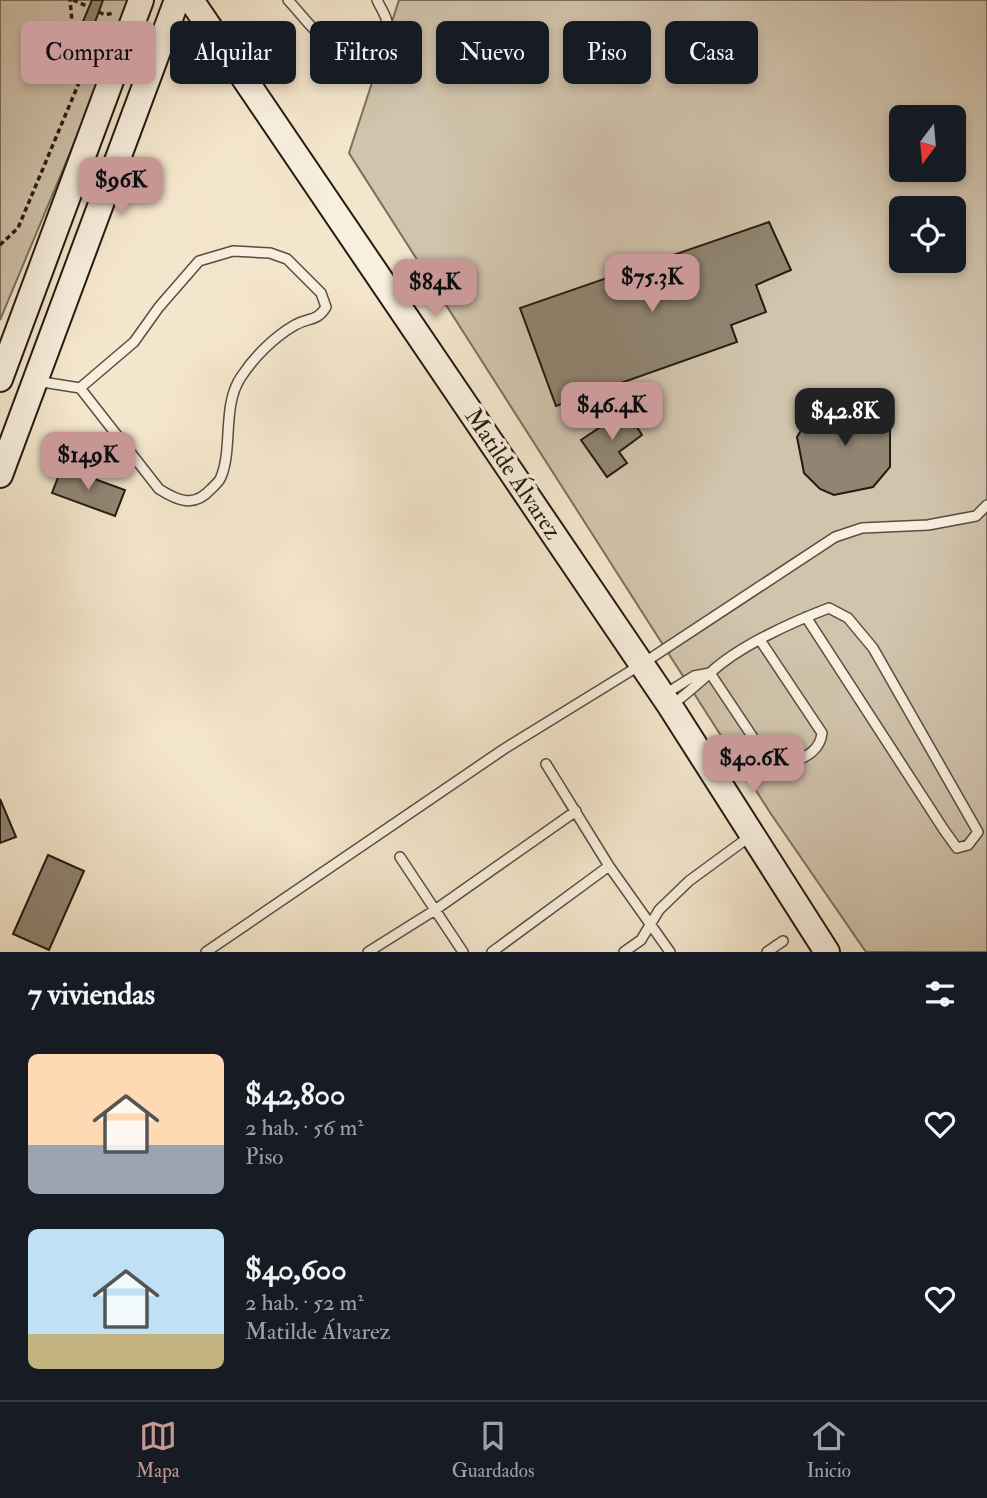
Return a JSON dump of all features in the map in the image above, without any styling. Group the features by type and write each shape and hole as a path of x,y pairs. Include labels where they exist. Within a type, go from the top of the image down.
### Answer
{"street":[{"path":"36,382 1,375 141,0"},
{"path":"0,475 177,0"},
{"name":"Matilde Álvarez","path":"191,0 642,664 827,952"}],"lane":[{"path":"288,0 329,45 362,64 372,64 380,56 387,39 387,21 377,0"},
{"path":"36,382 80,388 159,489 173,498 189,503 204,497 221,478 228,422 239,379 271,341 296,324 320,316 326,307 321,293 287,259 270,253 233,251 199,261 159,307 134,342 80,388"},
{"path":"206,952 504,749 642,664 835,537 862,528 928,525 976,516 987,505"},
{"path":"666,701 701,684 710,673 760,640 806,617 829,608 848,618 873,648 978,832 968,845 957,848 944,830 806,617"},
{"path":"710,673 770,763 785,766 814,752 821,743 822,733 760,640"},
{"path":"546,764 609,866 670,952"},
{"path":"368,952 435,910 576,811"},
{"path":"624,952 641,940 659,910 689,881 752,835"},
{"path":"400,858 463,952"},
{"path":"492,952 609,866"},
{"path":"767,952 783,941"}],"path":[{"path":"0,245 18,228 78,85 71,0 89,8"},
{"path":"99,12 105,15"}],"shaded area":[{"path":"0,0 134,0 125,21 21,21 21,84 99,84 0,320"},
{"path":"399,0 987,0 987,952 866,952 771,814 349,153 372,84 422,84 422,21 392,21"}],"building":[{"path":"92,0 103,0 95,21 83,21"},
{"path":"769,222 791,270 756,285 766,312 731,325 737,342 556,406 520,308"},
{"path":"860,400 890,426 890,467 873,487 834,495 820,489 804,473 797,437 815,408"},
{"path":"626,410 642,435 619,452 627,463 607,477 581,440"},
{"path":"62,467 125,490 115,516 52,493"},
{"path":"0,799 16,837 0,843"},
{"path":"48,855 84,871 49,950 13,934"}]}
